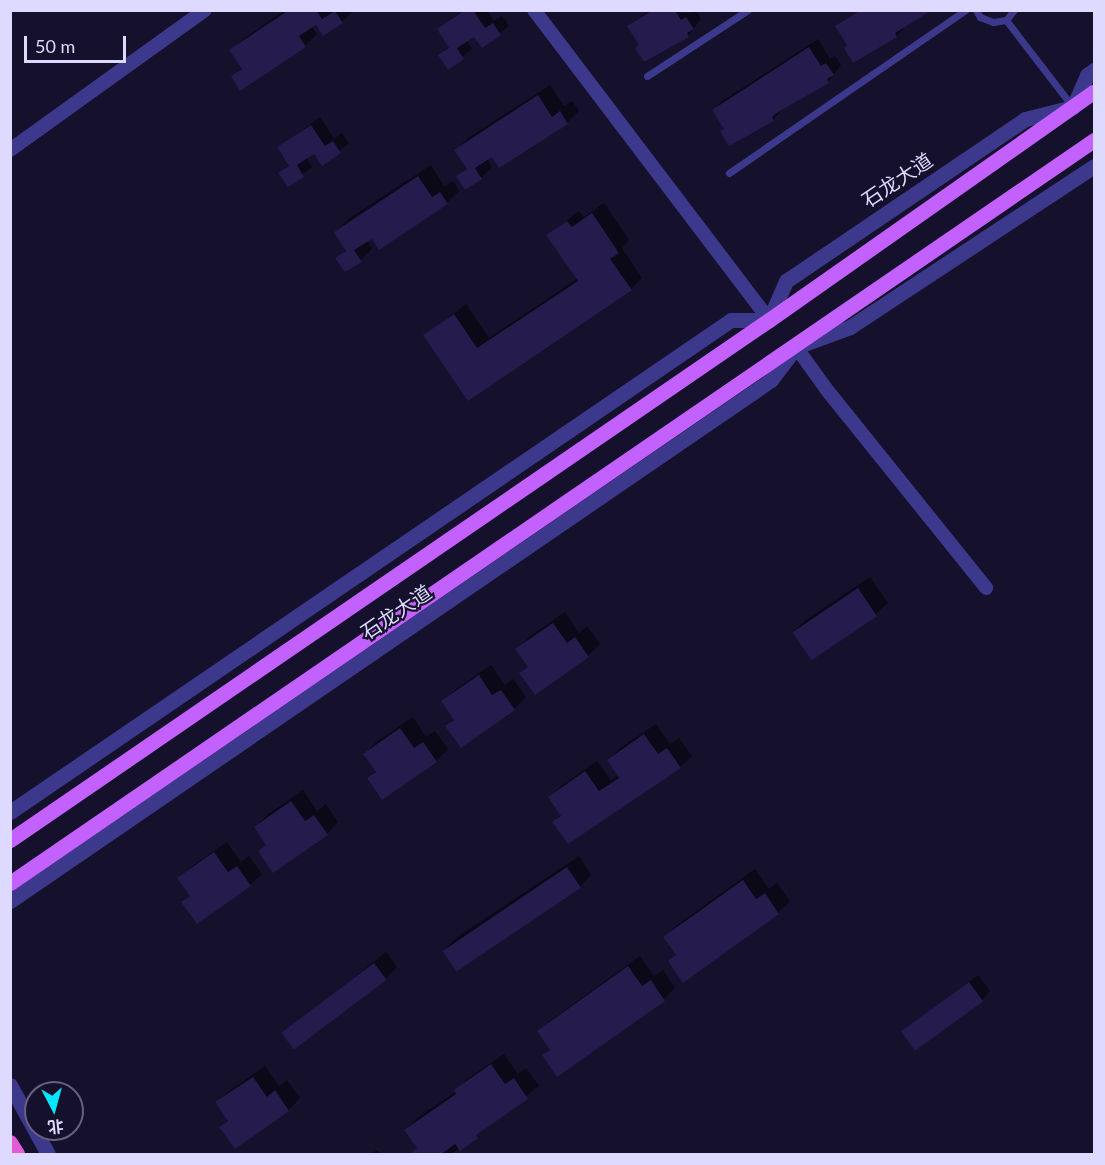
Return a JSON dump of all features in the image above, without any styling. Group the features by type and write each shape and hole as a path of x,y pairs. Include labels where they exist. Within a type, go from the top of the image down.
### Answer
{"highway":[{"path":"10,1143 17,1155"}],"main road":[{"name":"石龙大道","path":"10,840 769,320 1095,92"},
{"name":"石龙大道","path":"10,883 796,347 1095,140"}],"street":[{"path":"10,150 206,10"},
{"path":"534,10 769,320"},
{"path":"1073,106 1087,75 1095,70"},
{"name":"石龙大道","path":"769,320 786,280 1025,118 1073,106"},
{"name":"石龙大道","path":"10,901 771,380 796,347 850,327 1095,166"},
{"path":"10,812 731,320 769,320"},
{"path":"796,347 827,390 986,588"},
{"path":"10,1086 48,1155"}],"lane":[{"path":"647,76 748,10"},
{"path":"729,173 965,10"},
{"path":"976,10 986,21 1006,20 1014,10"},
{"path":"1006,20 1073,106"}],"building":[{"path":"289,10 316,10 322,19 335,11 343,23 323,36 316,25 299,36 306,47 240,91 231,76 242,69 229,50"},
{"path":"465,10 473,10 485,28 493,23 501,35 482,48 474,37 457,48 464,59 448,70 438,55 449,48 437,29"},
{"path":"653,10 675,10 681,20 686,17 694,29 687,33 689,37 644,62 635,48 639,45 627,26"},
{"path":"861,10 932,10 895,33 897,37 853,63 844,48 847,45 835,26"},
{"path":"809,47 821,66 826,63 834,75 827,79 829,83 778,112 772,117 774,121 729,146 720,131 724,129 712,110"},
{"path":"538,95 552,117 560,111 568,124 499,168 492,157 475,168 482,179 465,190 456,176 467,169 454,150"},
{"path":"311,125 325,146 333,141 341,153 322,166 314,154 297,165 304,177 288,187 278,173 289,166 277,147"},
{"path":"418,176 432,197 440,192 448,204 379,250 372,239 354,250 362,262 345,272 335,258 346,251 334,232"},
{"path":"592,213 619,253 610,259 632,290 468,401 423,335 454,314 477,348 578,281 546,235 567,221 572,227"},
{"path":"858,588 877,616 812,660 793,632"},
{"path":"553,623 567,643 575,637 589,657 535,695 519,673 528,667 515,649"},
{"path":"479,675 492,695 501,690 515,710 461,748 445,726 454,720 441,701"},
{"path":"400,728 414,748 423,742 437,762 382,800 367,778 376,772 363,754"},
{"path":"644,734 658,754 667,748 681,768 568,844 552,822 561,816 548,797 585,771 599,791 619,778 607,760"},
{"path":"291,801 305,821 314,815 328,835 273,873 258,851 266,845 254,827"},
{"path":"214,852 228,872 237,866 251,886 197,924 181,902 190,896 177,878"},
{"path":"567,867 581,888 457,972 443,951"},
{"path":"743,880 756,899 765,893 779,914 683,983 668,961 676,955 663,937"},
{"path":"374,963 387,980 294,1050 281,1033"},
{"path":"628,966 642,986 651,980 665,1001 557,1077 542,1055 550,1050 537,1031"},
{"path":"969,982 983,1001 915,1051 901,1031"},
{"path":"491,1064 505,1084 514,1078 528,1099 476,1135 478,1138 460,1151 455,1144 440,1155 408,1155 417,1148 404,1130 456,1094 454,1090"},
{"path":"253,1077 267,1097 275,1090 289,1111 235,1149 219,1127 228,1121 215,1102"}]}
